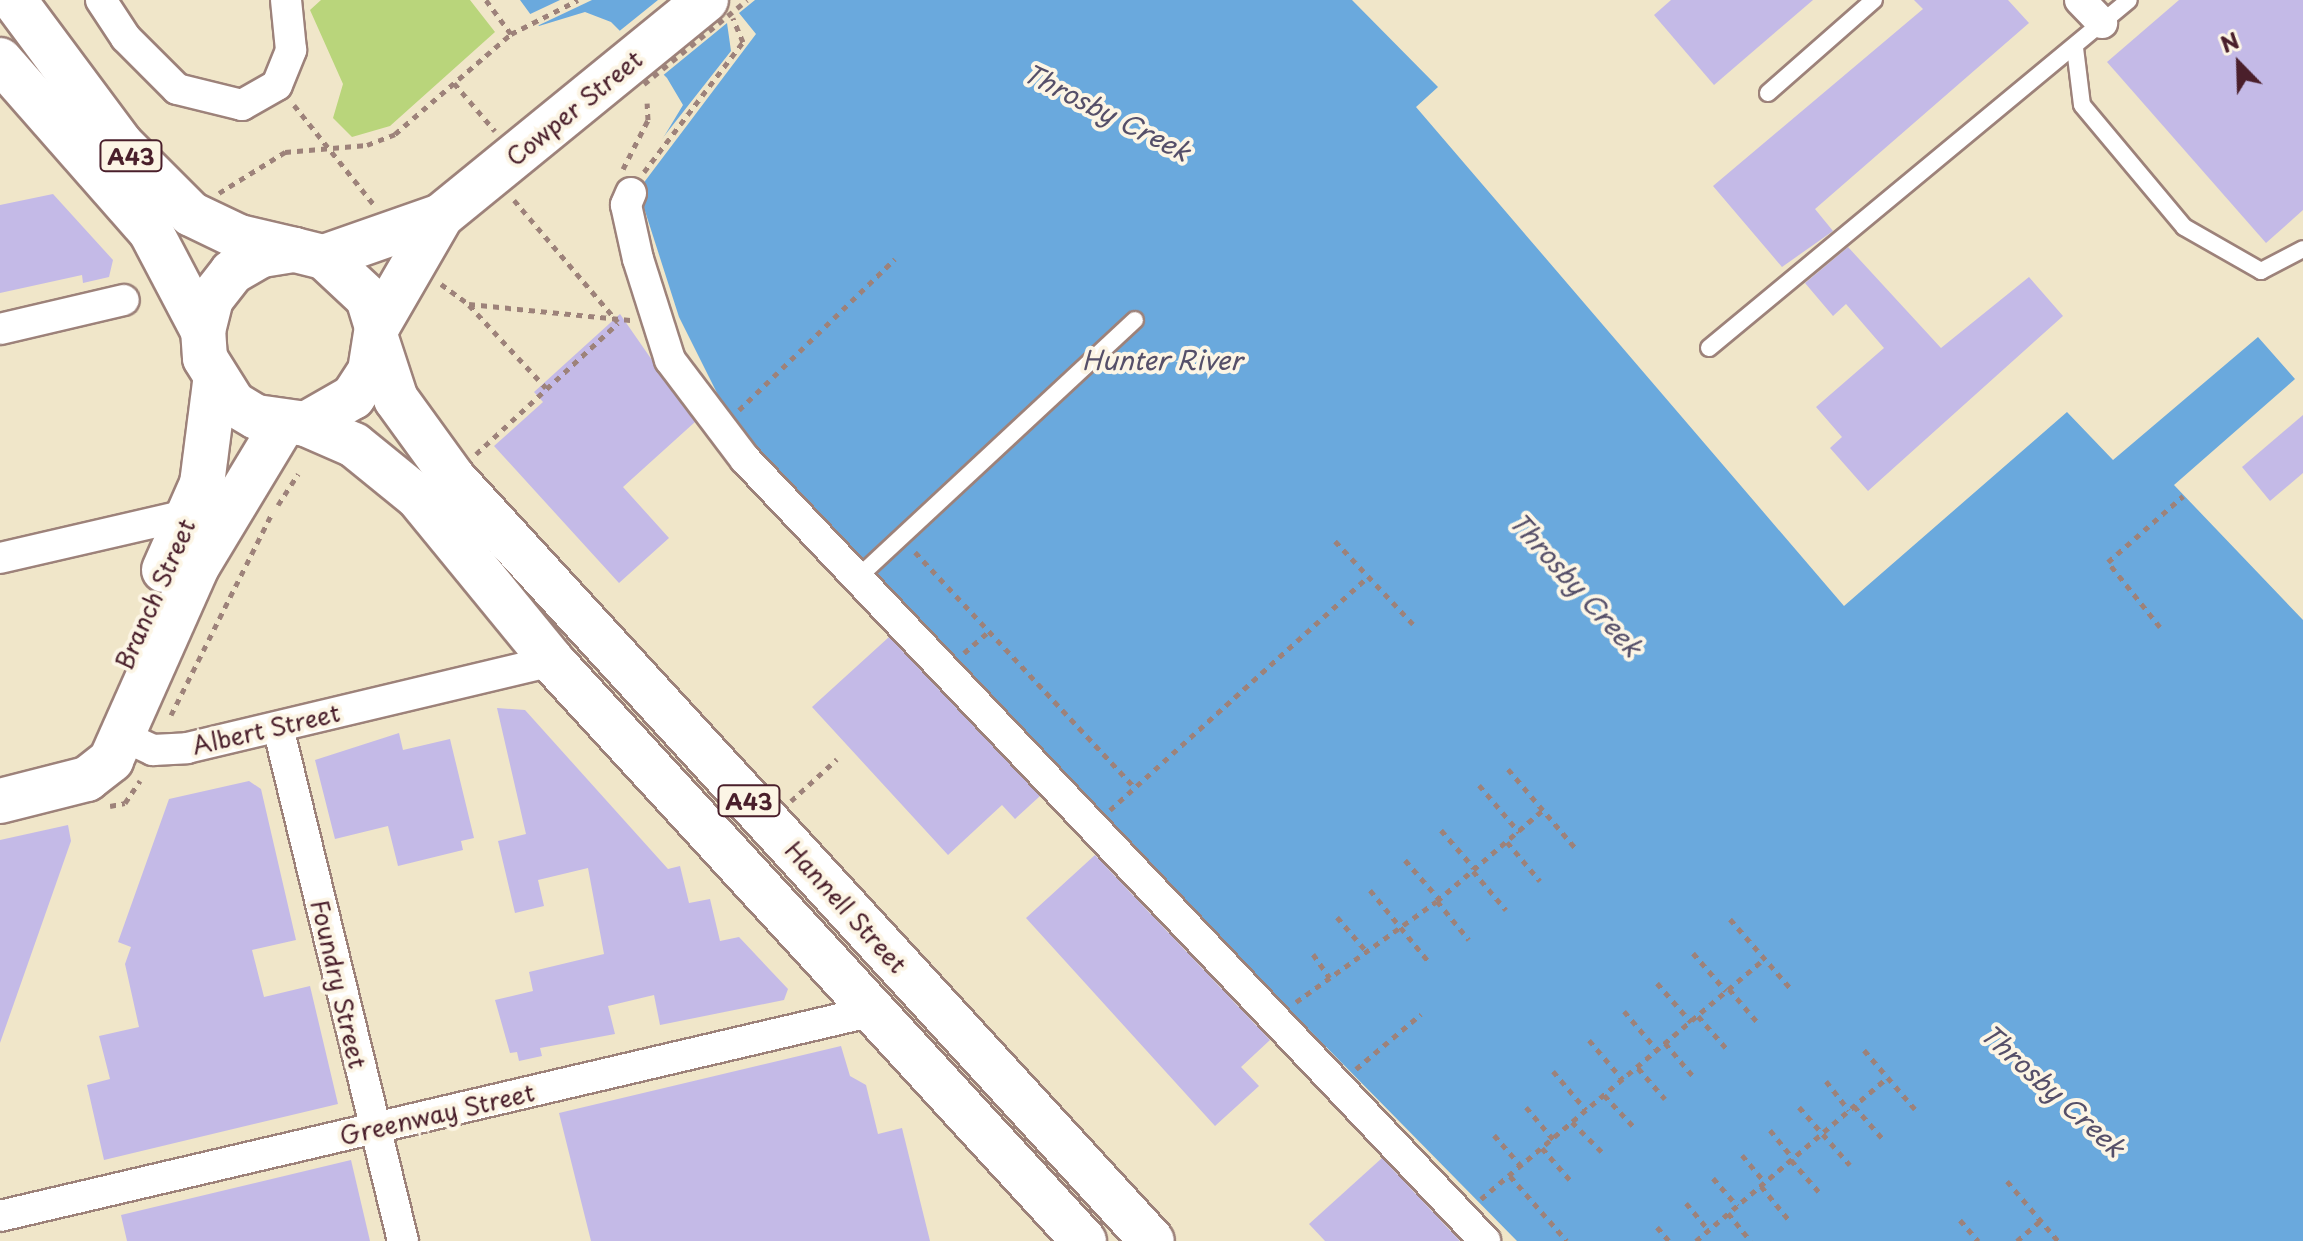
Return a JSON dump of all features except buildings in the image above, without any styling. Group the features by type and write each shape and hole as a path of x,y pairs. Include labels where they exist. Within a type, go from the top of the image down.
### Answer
{"main road":[{"name":"A43","path":"14,0 152,181 195,216 239,237 310,253 350,273 377,334"},
{"name":"Cowper Street","path":"310,253 441,216 635,74 706,0"},
{"name":"A43","path":"6,78 151,232 203,331 215,383 233,403 294,424"},
{"name":"Cowper Street","path":"377,334 441,216"},
{"path":"203,331 211,299 232,272 262,255 310,253"},
{"path":"294,424 353,397 377,334"},
{"name":"Hannell Street","path":"377,334 396,399 454,479 1152,1241"},
{"name":"Branch Street","path":"53,788 86,747 190,514 208,458 215,383"},
{"name":"Hannell Street","path":"294,424 389,468 552,661 1084,1241"},
{"name":"Branch Street","path":"135,754 198,565 294,424"},
{"path":"0,801 87,779 135,754"}],"street":[{"path":"101,0 126,38 177,89 242,105 277,85 291,50 286,0"},
{"path":"2080,0 2102,23"},
{"path":"628,199 670,360 745,459 1485,1241"},
{"path":"0,329 124,300"},
{"path":"0,558 190,514"},
{"name":"Albert Street","path":"135,754 175,749 278,727 552,661"},
{"name":"Foundry Street","path":"278,727 403,1241"},
{"name":"Greenway Street","path":"0,1216 873,1011"}],"lane":[{"path":"1768,93 1874,0"},
{"path":"1709,348 2075,48 2129,0"},
{"path":"2075,48 2082,105 2184,227 2261,271 2303,249"},
{"path":"866,570 1135,320"}],"path":[{"path":"486,0 511,34"},
{"path":"219,193 262,161 395,134 511,34 578,0"},
{"path":"628,199 743,42 719,0"},
{"path":"635,74 747,0"},
{"path":"454,83 498,135"},
{"path":"277,85 375,206"},
{"path":"628,199 626,156 648,120 647,103"},
{"path":"514,199 618,322"},
{"path":"730,419 895,259"},
{"path":"429,275 469,304 546,388"},
{"path":"469,304 618,322"},
{"path":"476,454 618,322"},
{"path":"167,718 298,474"},
{"path":"2160,627 2108,562 2183,496"},
{"path":"900,537 1135,788"},
{"path":"1335,541 1413,624"},
{"path":"1101,818 1368,577"},
{"path":"954,662 990,631"},
{"path":"125,803 135,754"},
{"path":"795,798 837,759"},
{"path":"1508,769 1577,850"},
{"path":"1479,785 1519,832"},
{"path":"1290,1006 1438,900 1544,809"},
{"path":"1441,830 1506,910"},
{"path":"1507,842 1540,881"},
{"path":"1405,860 1469,940"},
{"path":"1370,890 1429,962"},
{"path":"1337,917 1367,952"},
{"path":"1730,919 1792,990"},
{"path":"1693,953 1758,1023"},
{"path":"1313,954 1330,978"},
{"path":"1480,1200 1764,959"},
{"path":"1657,983 1691,1022"},
{"path":"1624,1011 1657,1050"},
{"path":"1337,1086 1421,1014"},
{"path":"1698,1015 1726,1048"},
{"path":"1589,1040 1623,1080"},
{"path":"1665,1043 1693,1076"},
{"path":"1864,1050 1915,1109"},
{"path":"1638,1068 1665,1099"},
{"path":"1553,1071 1586,1110"},
{"path":"1697,1241 1887,1078"},
{"path":"1826,1081 1882,1138"},
{"path":"1604,1095 1633,1126"},
{"path":"1526,1107 1553,1139"},
{"path":"1799,1107 1850,1165"},
{"path":"1572,1122 1602,1152"},
{"path":"1770,1130 1819,1192"},
{"path":"1494,1135 1521,1166"},
{"path":"1542,1148 1570,1180"},
{"path":"1742,1155 1788,1219"},
{"path":"1510,1176 1567,1241"},
{"path":"1713,1178 1737,1206"},
{"path":"2007,1181 2058,1241"},
{"path":"1686,1203 1709,1230"},
{"path":"1728,1213 1751,1241"},
{"path":"1960,1220 1978,1241"},
{"path":"2017,1241 2040,1221"},
{"path":"1657,1227 1669,1241"}],"green space":[{"path":"321,0 470,0 495,32 390,126 352,137 333,118 343,84 310,10"}],"water":[{"name":"Hunter River","path":"520,0 1352,0 1438,87 1416,107 1844,606 2067,412 2113,460 2258,337 2295,379 2174,485 2303,620 2303,1241 1517,1241 1101,818 730,419 679,317 636,183 683,105 667,78 611,22 585,12 539,26"}],"pier":[{"path":"560,0 592,0 535,27 526,16"},
{"path":"658,0 755,0 739,13 756,34 636,193 632,182 643,163 731,51 727,23 661,77 617,33"}],"water label":[{"name":"Throsby Creek","path":"1107,112"},
{"name":"Throsby Creek","path":"1576,584"},
{"name":"Throsby Creek","path":"2053,1090"}]}
